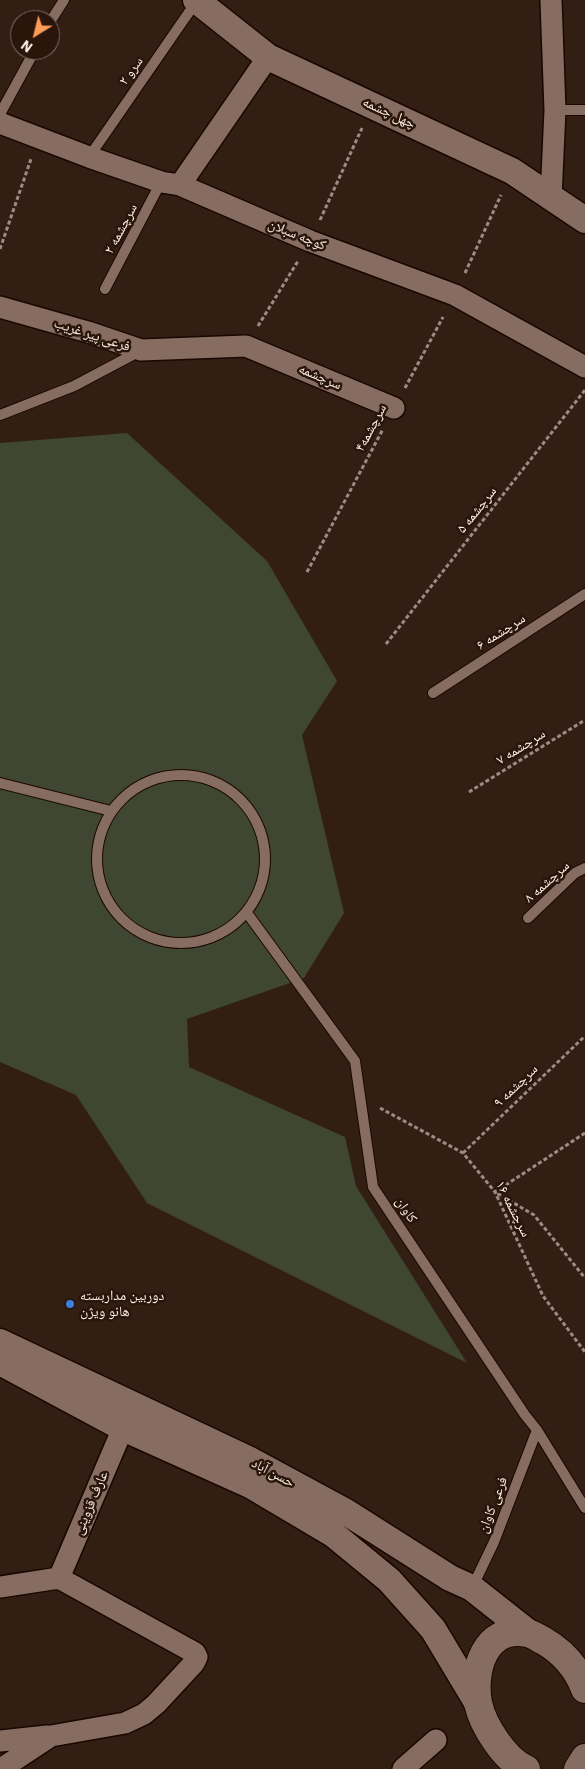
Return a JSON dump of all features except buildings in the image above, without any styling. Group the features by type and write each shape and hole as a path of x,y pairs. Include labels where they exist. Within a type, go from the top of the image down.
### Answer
{"main road":[{"path":"524,1768 502,1751 488,1728 478,1704 477,1678 482,1657 492,1640 509,1632 539,1639 585,1645"},
{"path":"539,1639 568,1659 585,1689"},
{"path":"578,1769 585,1758"}],"street":[{"name":"چهل چشمه","path":"196,0 268,57 512,171 585,220"},
{"path":"551,0 555,110 551,198"},
{"path":"171,184 268,57"},
{"name":"کوچه سبلان","path":"0,123 88,157 171,184 310,241 455,295 585,368"},
{"name":"فرعی پیر غریب","path":"0,307 88,332 141,350 246,346"},
{"name":"سرچشمه","path":"246,346 394,408"},
{"name":"حسن آباد","path":"0,1342 248,1460 346,1512 450,1578 472,1588 539,1639"},
{"name":"حسن آباد","path":"0,1362 123,1428 252,1486 333,1534 389,1580 433,1629 478,1704"},
{"name":"عارف قزوینی","path":"59,1578 123,1428"},
{"path":"0,1587 59,1578 195,1653 197,1657 194,1663 156,1704 144,1714 125,1723 51,1736 0,1742"},
{"path":"1,1769 51,1736"},
{"path":"403,1769 436,1740"}],"lane":[{"name":"سرو ۲","path":"88,157 196,0"},
{"path":"0,114 30,60"},
{"path":"555,110 585,110"},
{"name":"سرچشمه ۲","path":"105,289 171,184"},
{"path":"0,415 74,386 141,350"},
{"name":"سرچشمه ۶","path":"432,693 585,594"},
{"path":"180,775 207,779 231,792 250,811 262,836 265,863 260,890 247,913 225,932 198,942 170,943 142,935 119,918 104,894 96,866 99,838 111,812 130,792 153,779 180,775"},
{"path":"0,783 111,812"},
{"name":"سرچشمه ۸","path":"528,918 575,873 585,868"},
{"name":"کاوان","path":"247,913 354,1061 374,1186 524,1415 537,1430 585,1508"},
{"name":"فرعی کاوان","path":"472,1588 494,1542 537,1430"}],"path":[{"path":"0,249 38,138"},
{"name":"سرچشمه۴","path":"307,572 455,295 512,171"},
{"name":"سرچشمه ۵","path":"386,644 585,390"},
{"name":"سرچشمه ۷","path":"469,792 585,720"},
{"name":"سرچشمه ۹","path":"463,1154 585,1036"},
{"name":"۱۶ سرچشمه","path":"360,1097 463,1154 495,1192 542,1296 585,1352"},
{"path":"585,1133 495,1192 534,1215 585,1278"}],"green space":[{"path":"127,433 267,561 337,681 302,735 344,913 304,978 187,1019 189,1067 345,1137 356,1186 467,1363 147,1203 76,1095 0,1062 0,443"}],"place":[{"name":"دوربین مداربسته هانو ویژن","path":"70,1304"}]}
